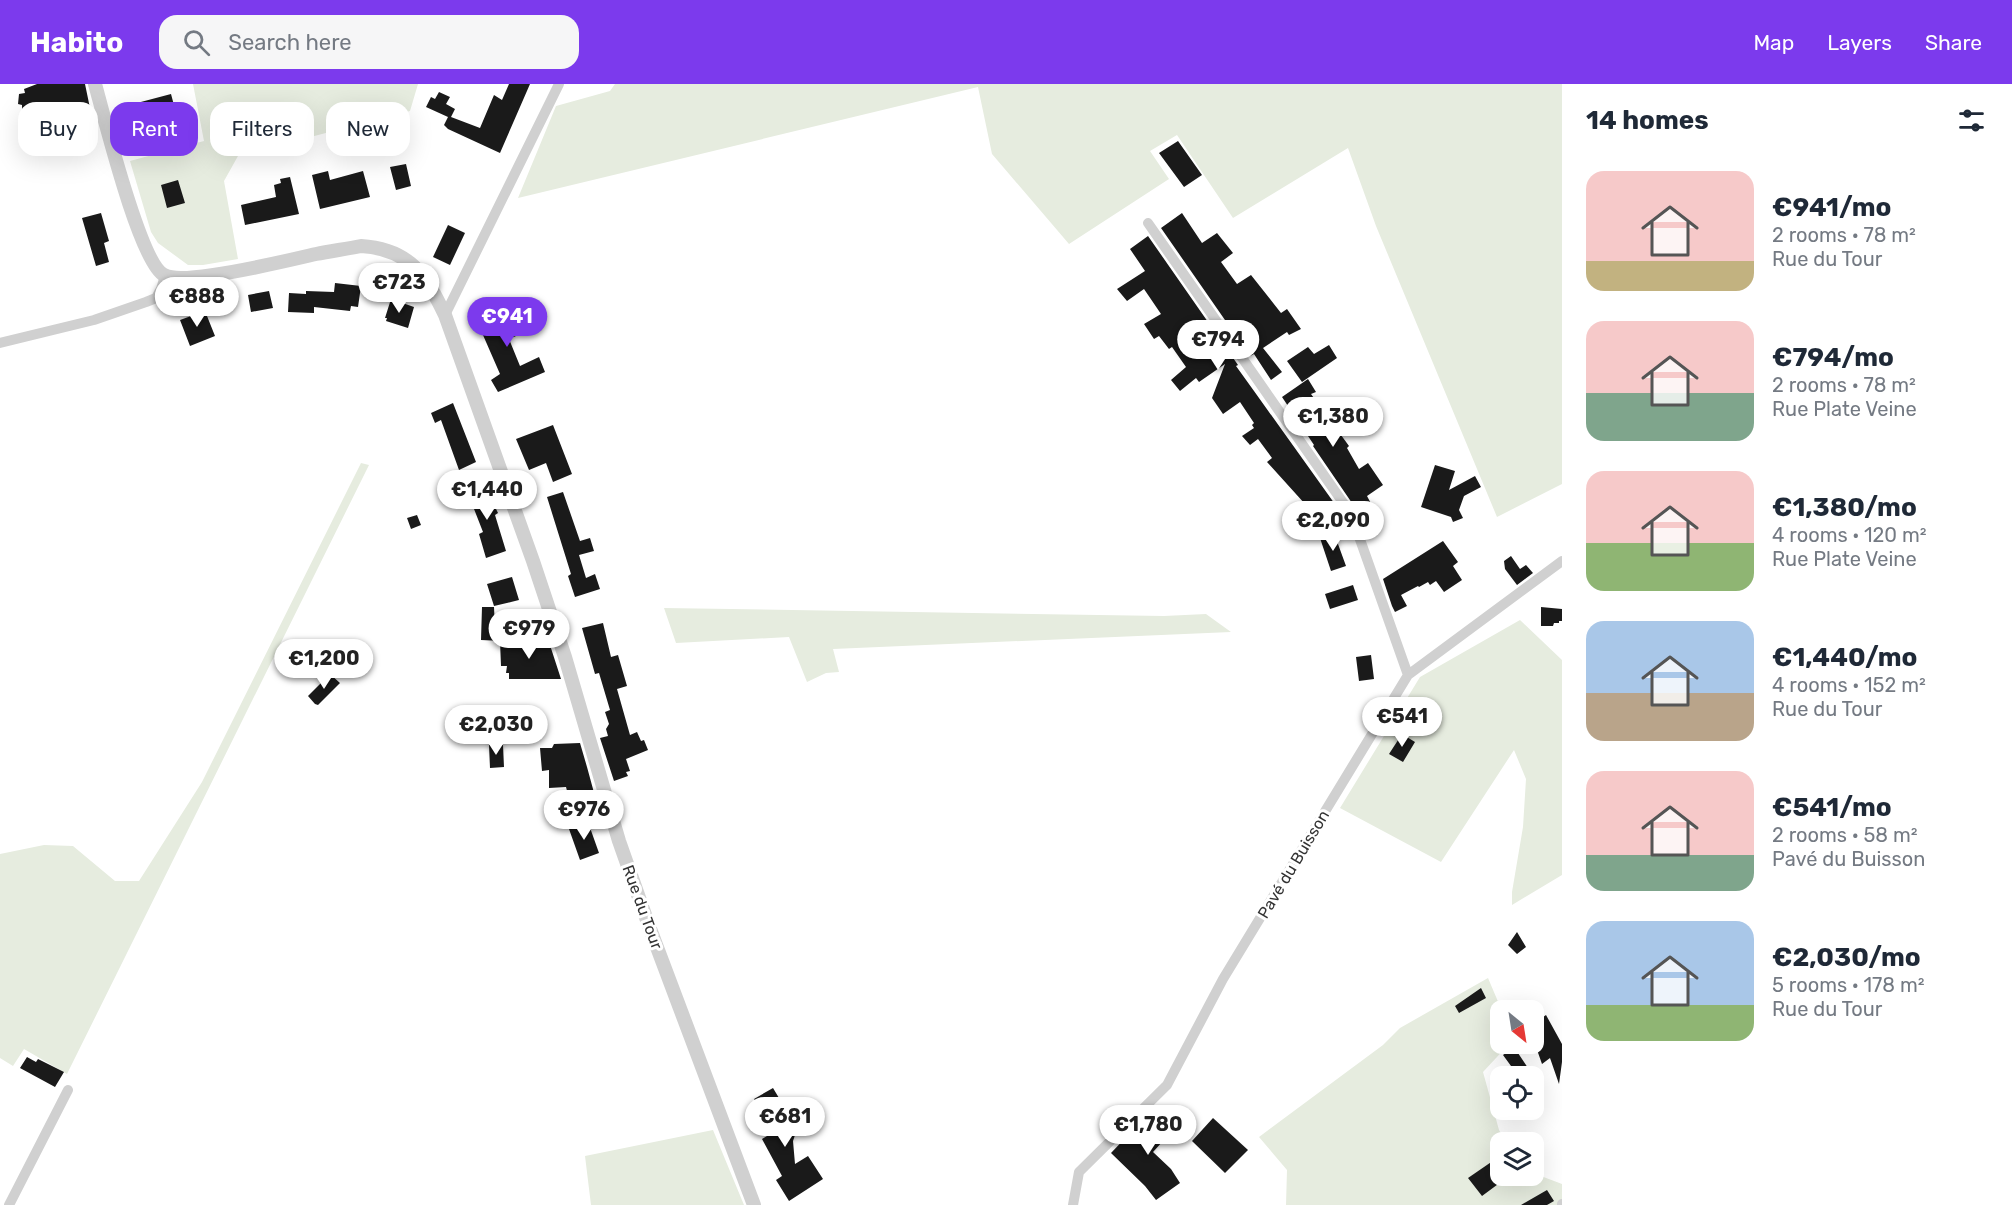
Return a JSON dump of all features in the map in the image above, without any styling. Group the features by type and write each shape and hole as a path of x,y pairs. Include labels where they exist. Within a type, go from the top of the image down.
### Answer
{"street":[{"path":"0,343 94,320 156,298 161,289 165,276 153,264 138,230 95,84"},
{"path":"445,315 559,84"},
{"path":"1148,223 1351,514 1408,675"},
{"name":"Rue du Tour","path":"165,276 173,278 199,276 361,246 376,247 406,258 417,267 433,290 445,315 533,561 565,657 619,841 754,1205"},
{"name":"Pavé du Buisson","path":"1073,1205 1079,1172 1167,1084 1223,979 1408,675 1562,561"},
{"path":"9,1205 68,1090"}],"shaded area":[{"path":"193,84 418,84 410,111 410,102 326,102 326,133 314,136 314,102 210,102 210,156 238,156 224,181 238,259 188,265 158,243 151,232 130,161 148,156 198,156 198,143 204,141"},
{"path":"615,84 1562,84 1562,484 1497,517 1376,226 1348,148 1233,218 1177,135 1150,151 1169,179 1069,244 992,154 978,87 518,198 556,106 610,91"},
{"path":"361,463 369,465 67,1074 24,1049 13,1066 0,1058 0,854 44,845 73,846 115,881 139,881 202,782"},
{"path":"664,608 1164,616 1206,614 1231,632 833,649 839,672 826,673 807,682 789,637 676,643"},
{"path":"1520,620 1562,660 1562,875 1512,905 1512,892 1523,827 1526,779 1514,750 1441,862 1340,808 1420,677"},
{"path":"1488,978 1497,1000 1490,1000 1490,1054 1500,1054 1483,1072 1490,1097 1490,1120 1496,1120 1500,1132 1490,1132 1490,1186 1544,1186 1544,1177 1562,1184 1562,1205 1286,1205 1287,1170 1259,1137 1383,1045 1400,1028"},
{"path":"713,1130 744,1205 591,1205 585,1156"}],"building":[{"path":"37,84 85,84 89,102 18,102 19,94 25,93 24,89"},
{"path":"509,84 530,84 500,153 448,129 444,125 448,117 426,107 431,97 435,99 439,92 450,97 446,104 455,109 451,117 480,128 494,95 502,100"},
{"path":"171,94 173,102 141,102"},
{"path":"1178,141 1202,175 1184,187 1159,153"},
{"path":"406,164 411,186 396,190 390,167"},
{"path":"328,171 330,180 363,171 370,197 320,209 312,175"},
{"path":"290,177 299,214 245,225 241,205 276,197 274,185 281,183 280,179"},
{"path":"178,180 185,203 167,208 161,185"},
{"path":"101,213 109,241 104,243 109,262 96,266 82,218"},
{"path":"1182,213 1202,243 1217,233 1233,253 1221,262 1237,284 1251,275 1281,313 1287,309 1301,329 1289,335 1287,332 1263,348 1282,372 1271,380 1254,354 1250,356 1161,228"},
{"path":"448,225 465,233 450,265 433,257"},
{"path":"1148,236 1238,365 1236,366 1342,514 1328,524 1309,501 1305,504 1267,462 1272,458 1258,439 1250,445 1242,436 1254,428 1252,425 1254,423 1240,402 1223,414 1212,398 1225,364 1199,382 1196,378 1180,391 1171,380 1186,367 1172,347 1169,349 1159,336 1154,339 1144,324 1161,314 1144,289 1127,301 1117,289 1145,271 1130,249"},
{"path":"335,283 361,286 358,307 351,306 350,311 314,307 314,313 288,312 289,293 334,292"},
{"path":"269,291 273,308 251,312 248,295"},
{"path":"391,299 414,307 408,328 386,321"},
{"path":"511,304 523,333 509,339 520,366 539,357 545,372 498,392 491,380 500,374 476,319"},
{"path":"205,311 215,336 190,346 180,320"},
{"path":"1329,345 1337,358 1302,382 1287,361 1308,347 1314,354"},
{"path":"1308,379 1316,392 1311,394 1349,446 1347,448 1359,469 1368,463 1383,485 1367,496 1376,513 1367,519 1357,504 1354,506 1282,397"},
{"path":"453,403 476,462 459,470 441,420 435,423 431,413"},
{"path":"553,425 572,474 553,482 546,463 529,470 516,439"},
{"path":"1435,465 1455,471 1449,490 1475,476 1481,487 1464,496 1459,510 1463,518 1453,522 1451,517 1421,507"},
{"path":"484,484 498,513 495,515 506,551 486,558 479,534 483,532 467,491"},
{"path":"563,492 580,541 590,538 594,551 579,555 586,578 595,574 600,589 575,597 568,576 571,574 547,497"},
{"path":"417,515 421,525 411,529 407,518"},
{"path":"1334,533 1346,566 1331,571 1320,538"},
{"path":"1443,541 1458,562 1453,566 1462,580 1444,592 1436,581 1430,585 1428,582 1418,586 1401,595 1407,606 1395,612 1383,579"},
{"path":"1511,556 1520,569 1526,565 1533,573 1517,585 1505,569 1504,561"},
{"path":"512,577 519,600 494,606 487,584"},
{"path":"1353,585 1358,600 1330,609 1325,594"},
{"path":"482,607 494,607 495,628 503,629 503,641 481,640"},
{"path":"1541,607 1562,609 1562,621 1554,623 1553,626 1541,626"},
{"path":"603,623 611,657 618,655 627,686 617,689 630,735 637,732 641,741 644,740 648,750 626,759 630,771 626,772 628,776 614,781 600,738 608,736 606,729 609,724 605,712 610,710 599,673 595,674 582,628"},
{"path":"500,641 549,642 561,679 509,679 509,673 506,673 507,666 501,666"},
{"path":"1371,655 1374,679 1359,681 1356,657"},
{"path":"330,674 340,683 318,705 315,704 308,696"},
{"path":"1402,734 1415,742 1403,762 1389,754"},
{"path":"580,743 599,811 580,811 577,805 571,806 566,787 549,788 549,770 542,771 540,748 552,748 554,744"},
{"path":"489,745 503,745 504,767 490,768"},
{"path":"588,822 599,853 580,860 569,829"},
{"path":"1517,932 1526,947 1517,954 1508,945"},
{"path":"1481,988 1486,998 1459,1013 1455,1006"},
{"path":"1546,1015 1562,1044 1559,1084 1550,1058 1542,1064 1538,1054 1544,1054 1544,1016"},
{"path":"1519,1054 1527,1066 1511,1066 1503,1055"},
{"path":"27,1057 36,1062 38,1059 64,1072 55,1087 20,1068"},
{"path":"773,1088 795,1135 793,1141 795,1164 808,1156 823,1179 789,1201 776,1180 782,1176 762,1139 772,1133 757,1110 760,1108 754,1099"},
{"path":"1152,1110 1173,1130 1153,1152 1171,1169 1180,1183 1156,1200 1111,1153"},
{"path":"1213,1118 1248,1150 1225,1173 1192,1141"},
{"path":"1490,1163 1490,1186 1496,1186 1482,1196 1468,1178"},
{"path":"1547,1190 1554,1201 1547,1205 1521,1205"}]}
